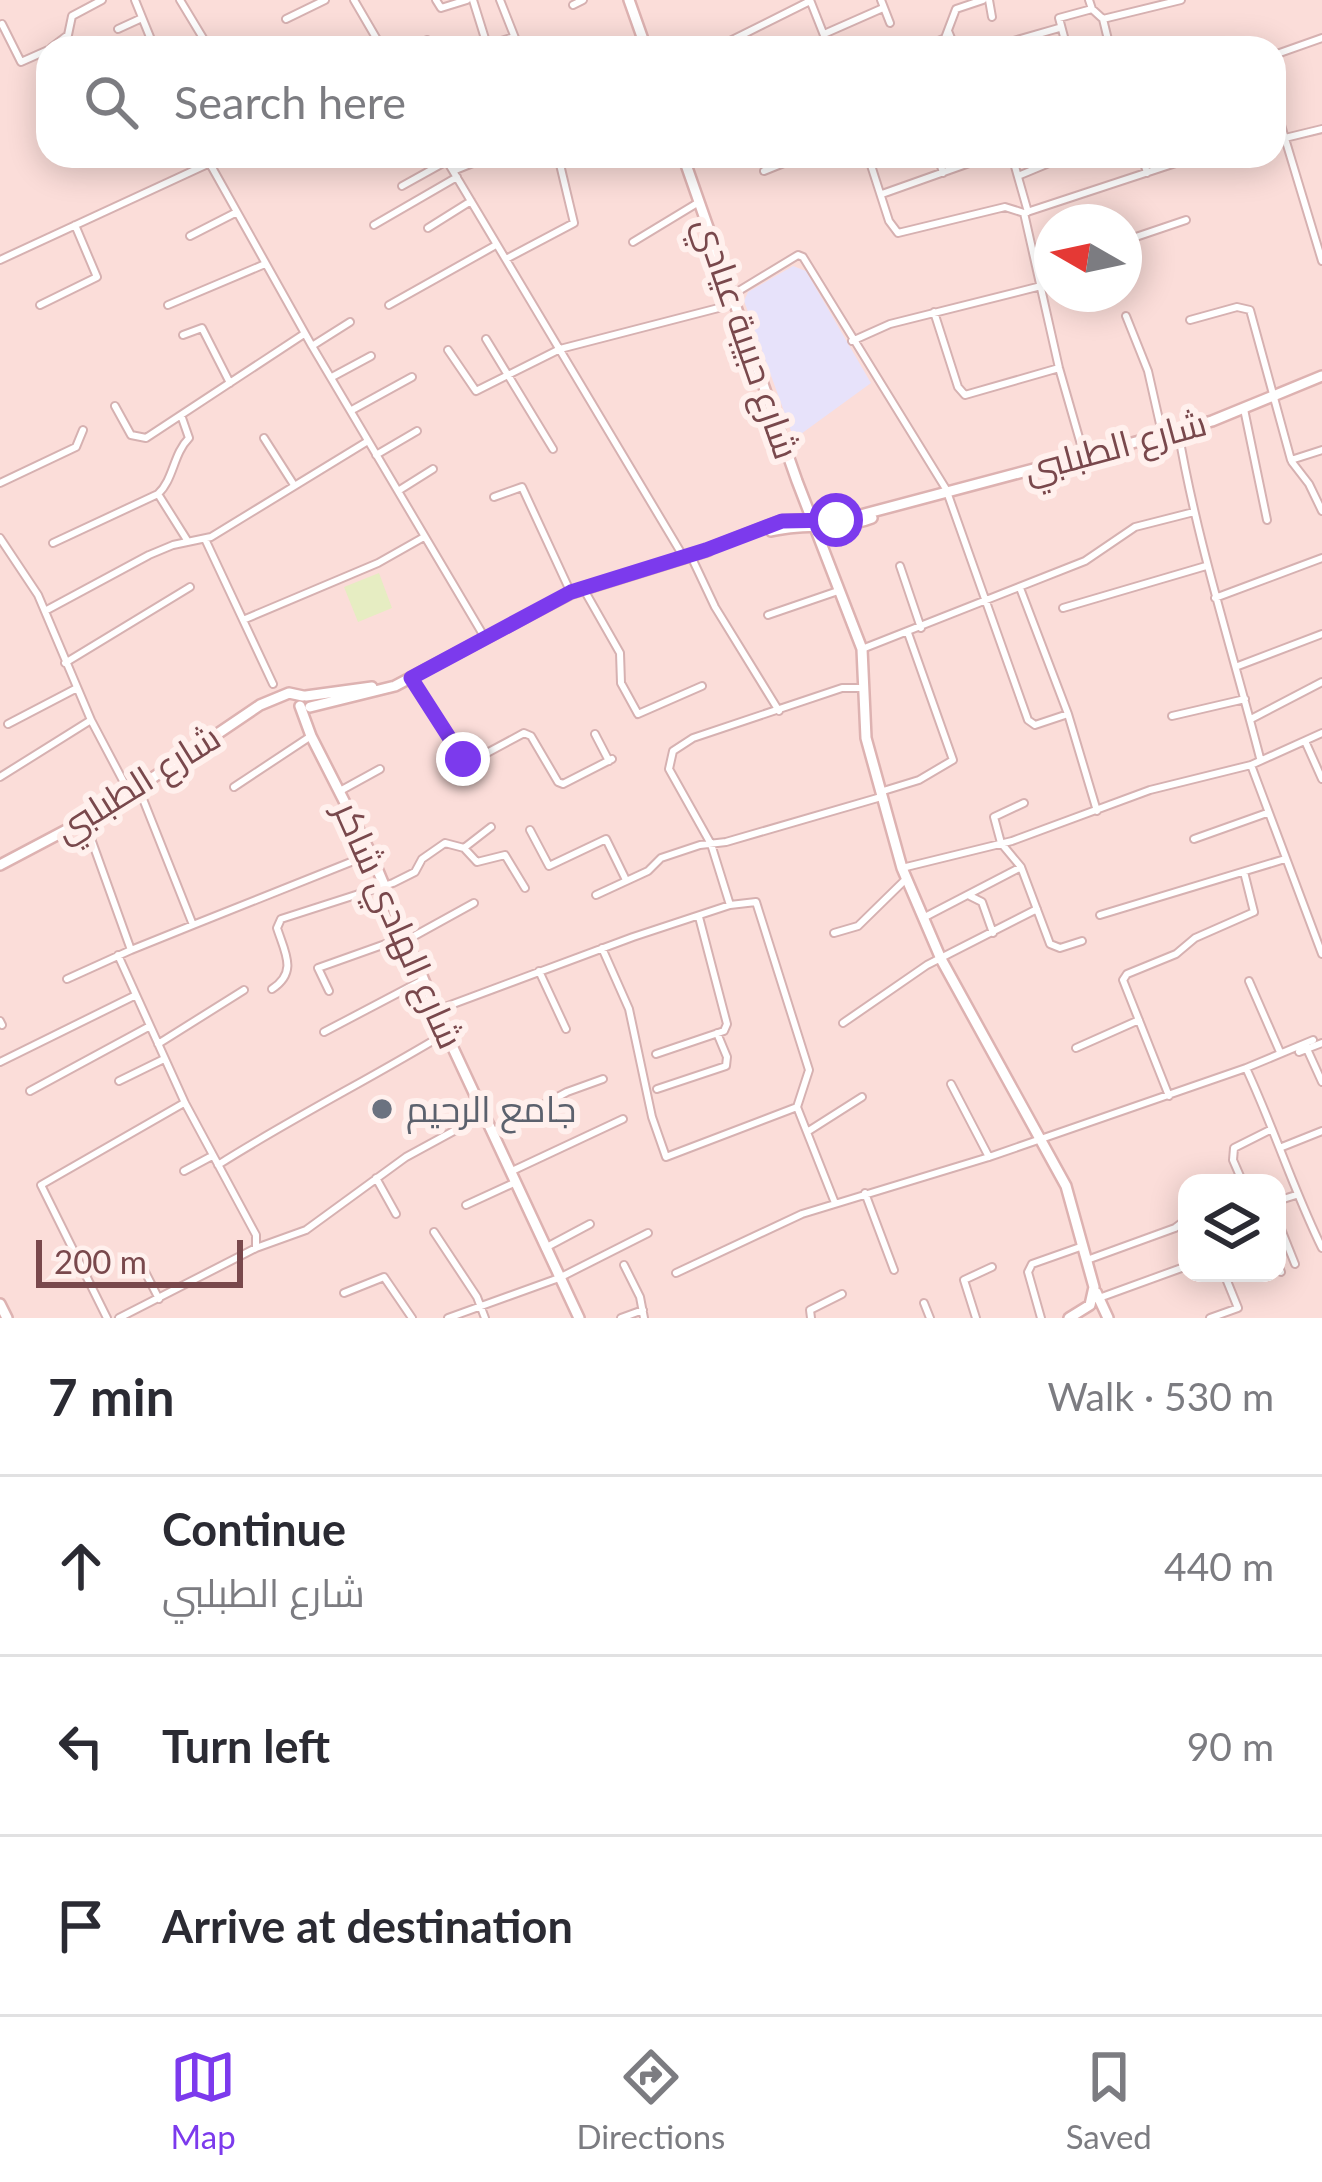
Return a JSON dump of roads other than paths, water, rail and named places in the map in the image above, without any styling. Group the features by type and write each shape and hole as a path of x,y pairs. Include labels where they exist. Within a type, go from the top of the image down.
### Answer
{"street":[{"path":"67,36 72,16 102,0"},
{"path":"135,0 150,36"},
{"path":"180,0 201,36"},
{"path":"286,19 325,0"},
{"path":"354,0 375,36"},
{"path":"436,0 441,8 470,0 480,36"},
{"path":"500,0 514,36"},
{"path":"573,5 583,0"},
{"path":"629,0 642,36"},
{"path":"740,36 810,0 824,34 882,4 890,23"},
{"path":"951,36 951,13 961,4 986,0 992,17"},
{"path":"1089,0 1103,19 1107,36"},
{"path":"1103,19 1181,0"},
{"path":"1063,36 1059,18 1092,10"},
{"path":"118,29 143,17"},
{"path":"2,24 22,62 36,56"},
{"path":"1031,36 1060,28"},
{"path":"944,36 949,31"},
{"path":"1286,51 1322,38"},
{"path":"1322,129 1286,138 1322,261"},
{"path":"1,257 198,168"},
{"path":"212,168 485,638"},
{"path":"403,186 431,168"},
{"path":"451,168 779,711"},
{"path":"374,225 467,168"},
{"path":"506,259 574,223 561,168"},
{"name":"شارع حبيبة عيادي","path":"689,168 797,481 862,649 866,738 904,873 941,959 1066,1186 1094,1287 1108,1318"},
{"path":"764,171 771,168"},
{"path":"872,168 889,221 898,233 1005,207 1026,212 1162,168"},
{"path":"942,168 943,173"},
{"path":"882,194 957,168"},
{"path":"1016,168 1034,253"},
{"path":"1018,176 1037,168"},
{"path":"1146,168 1147,173"},
{"path":"428,228 471,201"},
{"path":"632,242 699,202"},
{"path":"190,236 235,213"},
{"path":"1142,235 1186,220"},
{"path":"40,305 97,277 75,225"},
{"path":"389,305 497,244"},
{"path":"448,350 474,391 560,349 733,300 801,256 946,490 1029,722 1040,724 1068,714"},
{"path":"168,305 265,264"},
{"path":"852,341 890,324 1034,288"},
{"path":"1190,320 1238,307 1250,310 1292,462 1310,484 1322,511"},
{"path":"934,312 964,395 1059,368"},
{"path":"1047,312 1085,457"},
{"path":"1126,316 1150,375 1162,435"},
{"path":"312,346 350,322"},
{"path":"182,335 202,328 230,382"},
{"path":"116,406 131,435 146,438 304,334"},
{"path":"486,339 553,449"},
{"path":"331,378 371,356"},
{"name":"شارع الطبلبي","path":"0,865 134,791 272,698 289,693 304,703 381,691 571,592 782,528 844,519 1162,435 1244,409 1322,376"},
{"path":"350,411 412,377"},
{"path":"1244,409 1267,520"},
{"path":"53,543 164,490 176,455 189,438 181,415"},
{"path":"0,483 76,447 83,430"},
{"path":"1178,430 1206,566 1238,666 1260,758"},
{"path":"376,455 417,431"},
{"path":"264,438 294,485"},
{"path":"45,611 149,555 206,539 368,441"},
{"path":"1292,462 1322,450"},
{"path":"398,491 433,469"},
{"path":"778,522 798,504 797,481"},
{"path":"494,496 522,487 571,592"},
{"path":"158,494 188,541"},
{"name":"شارع الطبلبي","path":"706,550 778,522 853,525 904,503"},
{"path":"862,649 1085,560 1135,527 1194,512"},
{"path":"831,565 834,539 853,525"},
{"path":"243,620 378,563 424,537"},
{"path":"0,538 45,611 91,720 134,791 194,926"},
{"path":"206,539 273,684"},
{"path":"1214,598 1322,558"},
{"path":"900,566 921,628"},
{"path":"1063,608 1206,566"},
{"path":"65,663 190,587"},
{"path":"1020,588 1068,714 1097,812"},
{"path":"583,589 620,653 621,683 638,714 702,686"},
{"path":"768,615 841,590"},
{"path":"596,895 648,871 661,858 881,794 953,760 908,633"},
{"path":"1238,666 1322,634"},
{"path":"409,679 463,759 472,761 524,733 563,784 611,760 595,734"},
{"path":"1250,719 1322,682"},
{"path":"8,724 77,688"},
{"path":"730,905 711,844 669,769 669,758 693,738 842,688 862,688"},
{"path":"1172,716 1245,699"},
{"path":"234,787 309,732 304,703"},
{"path":"0,777 91,720"},
{"name":"شارع الهادي شاكر","path":"309,732 371,854 446,1033 579,1318"},
{"path":"834,933 859,926 904,873 1097,812 1150,790 1251,765 1322,733"},
{"path":"1305,741 1322,779"},
{"path":"1251,765 1322,954"},
{"path":"340,791 380,770"},
{"path":"1024,803 994,817 1000,843 1021,867 1050,944 1060,948 1082,941"},
{"path":"1194,838 1267,814"},
{"path":"84,820 131,950"},
{"path":"464,848 491,827"},
{"path":"530,830 549,866 606,839 626,880"},
{"path":"272,989 285,980 290,968 277,928 281,920 415,872 422,859 445,843 464,848 477,862 505,855 525,888"},
{"path":"67,979 371,854"},
{"path":"1100,915 1286,859"},
{"path":"923,918 1021,867"},
{"path":"1169,1096 1124,977 1254,912 1244,872"},
{"path":"970,896 982,902 993,934"},
{"path":"436,1010 602,948 730,905 756,902 809,1070 797,1107 835,1203"},
{"path":"328,991 317,968 406,938 474,903"},
{"path":"843,1023 901,982 1037,909"},
{"path":"656,1054 724,1030 727,1018 699,917"},
{"path":"602,948 629,1009 664,1155 797,1107"},
{"path":"118,956 185,1103 256,1235 256,1248"},
{"path":"539,971 566,1029"},
{"path":"324,1032 423,980"},
{"path":"1249,981 1280,1052"},
{"path":"158,1044 244,990"},
{"path":"0,1062 136,995"},
{"path":"1076,1048 1139,1020"},
{"path":"30,1091 150,1026"},
{"path":"218,1165 446,1033"},
{"path":"657,1089 725,1066 727,1057 717,1033"},
{"path":"676,1273 794,1217 1169,1096 1312,1040"},
{"path":"1322,1043 1303,1051 1322,1082"},
{"path":"119,1081 164,1059"},
{"path":"1246,1068 1322,1248"},
{"path":"494,1131 567,1092 603,1079"},
{"path":"951,1084 989,1157"},
{"path":"807,1132 862,1097"},
{"path":"107,1318 40,1186 185,1103"},
{"path":"119,1318 256,1248 306,1230 376,1178 485,1114"},
{"path":"466,1205 622,1119"},
{"path":"1239,1174 1234,1148 1272,1130"},
{"path":"1282,1147 1322,1131"},
{"path":"184,1171 212,1156"},
{"path":"376,1178 396,1214"},
{"path":"865,1193 894,1270"},
{"path":"1286,1198 1296,1195"},
{"path":"544,1247 590,1224"},
{"path":"1087,1260 1178,1226"},
{"path":"434,1232 483,1306 485,1318"},
{"path":"448,1318 559,1278 648,1233"},
{"path":"1286,1242 1295,1264"},
{"path":"1041,1318 1028,1272 1033,1264 1083,1246"},
{"path":"620,1318 644,1314 624,1264"},
{"path":"142,1266 159,1299"},
{"path":"976,1318 964,1280 992,1267"},
{"path":"1099,1298 1178,1269"},
{"path":"344,1293 384,1277 412,1318"},
{"path":"1210,1318 1238,1308 1228,1282"},
{"path":"1069,1318 1090,1305 1094,1287"},
{"path":"811,1318 810,1310 842,1294"},
{"path":"923,1303 930,1318"},
{"path":"0,1304 7,1318"}],"place":[{"name":"جامع الرحيم","path":"382,1109"}]}
